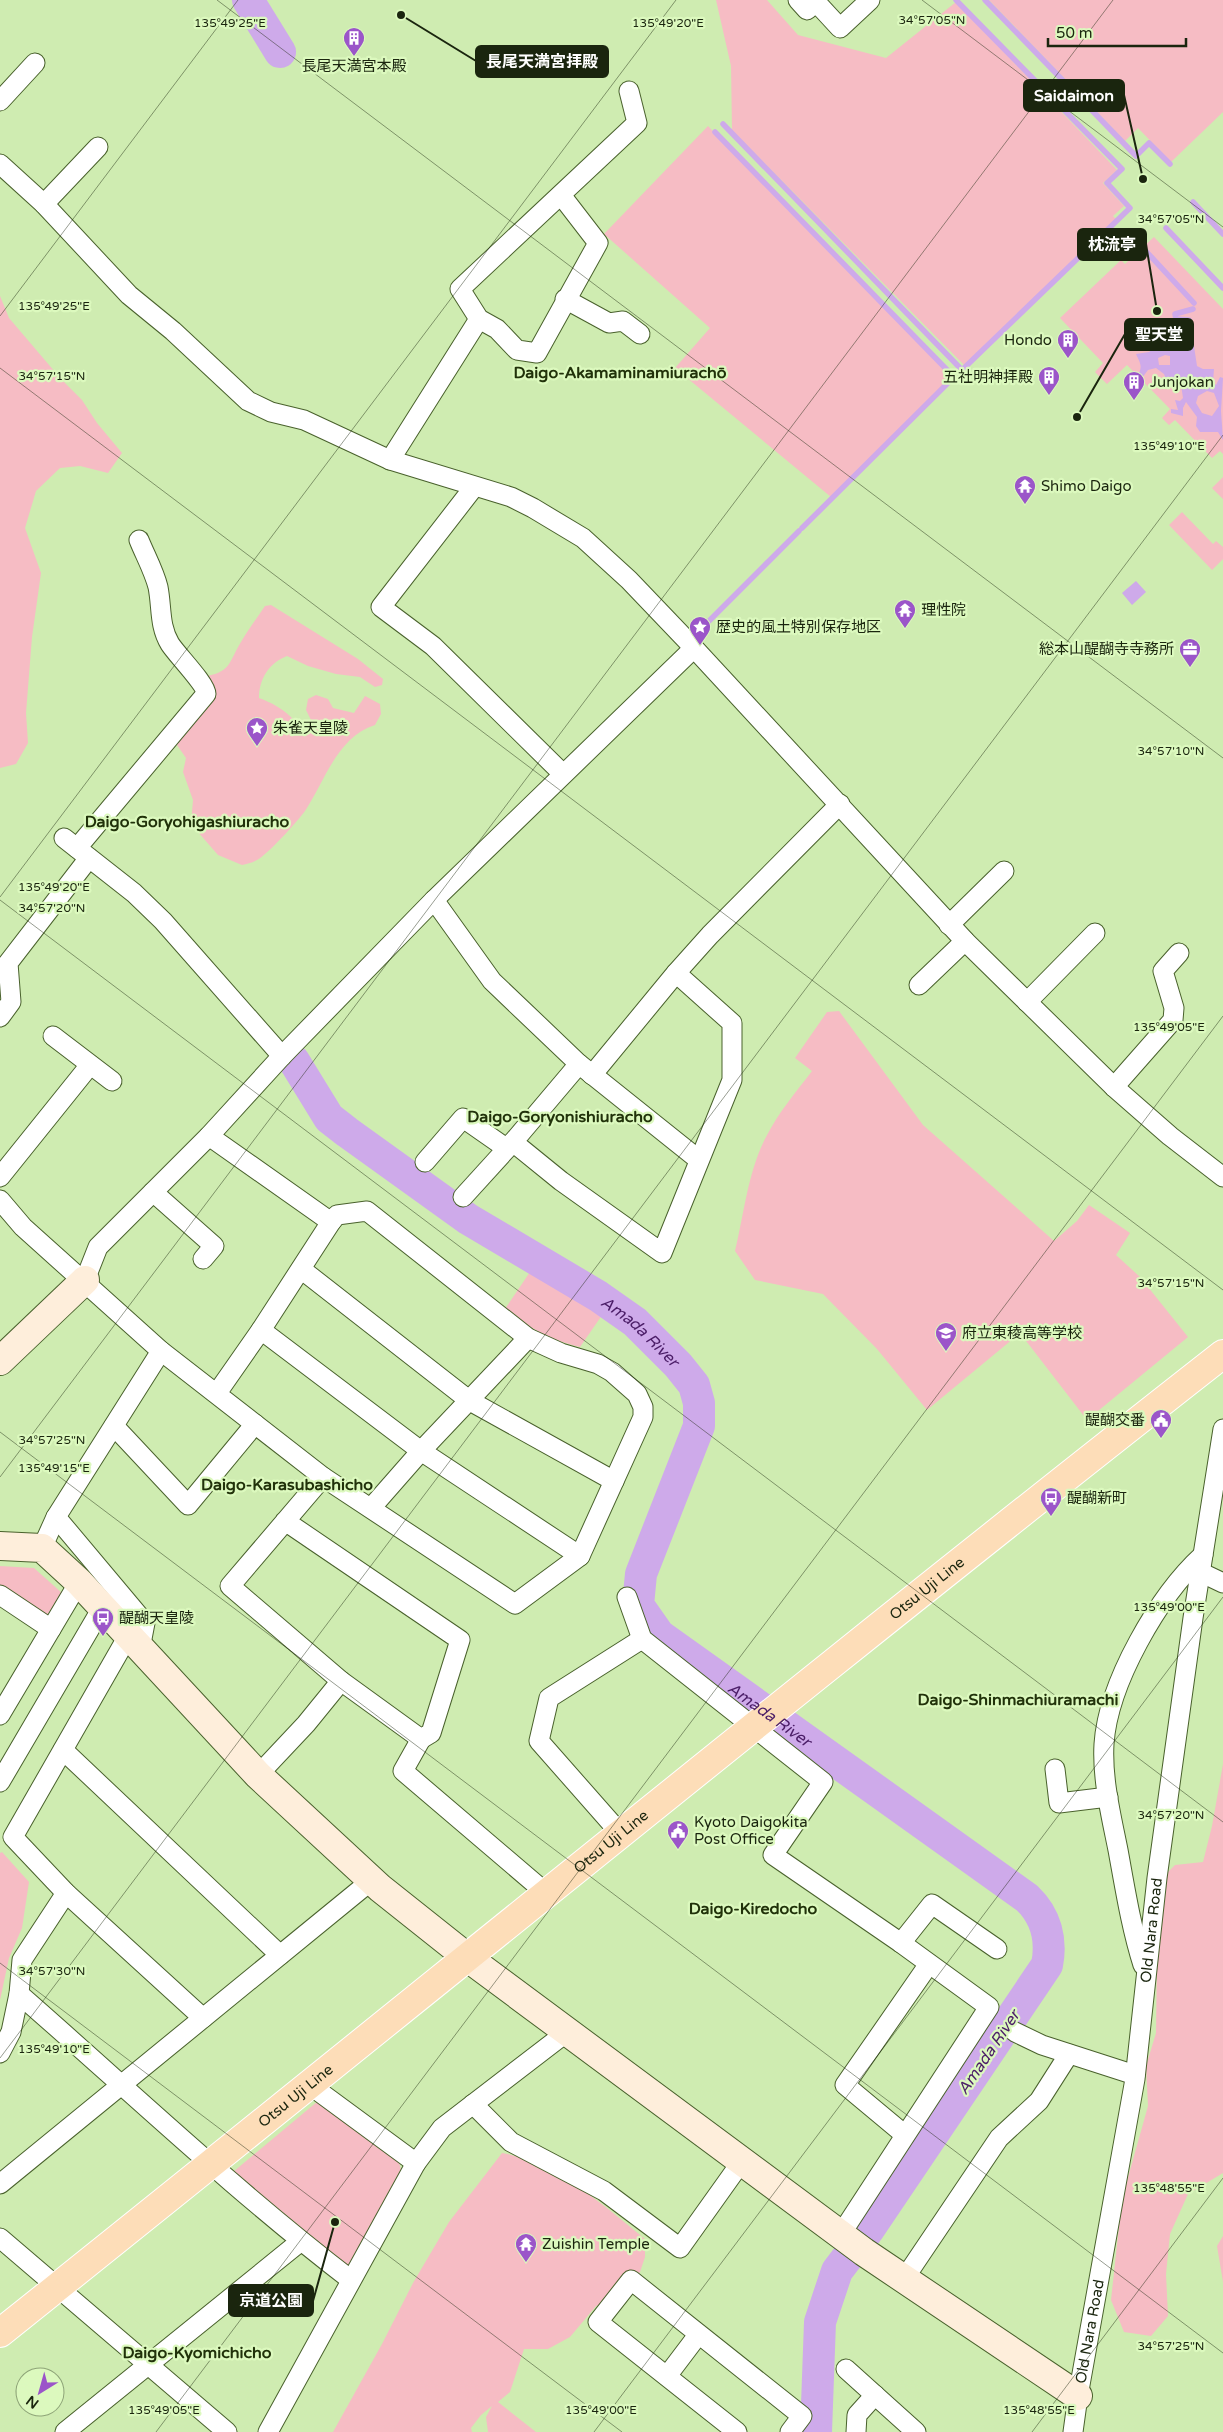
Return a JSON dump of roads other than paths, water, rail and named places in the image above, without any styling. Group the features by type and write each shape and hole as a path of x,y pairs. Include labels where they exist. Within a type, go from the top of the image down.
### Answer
{"main road":[{"name":"Otsu Uji Line","path":"0,2333 468,1958 620,1833 1223,1354"}],"street":[{"path":"798,0 807,10 816,2 840,28 870,0"},
{"path":"0,102 35,63"},
{"path":"561,195 598,242 537,353 518,350 497,330 479,319 460,289 561,195 638,124 630,91"},
{"path":"44,204 98,147"},
{"path":"0,164 44,204 129,295 173,331 248,401 271,412 304,420 390,460 511,497 583,538 629,580 694,648 965,941 1114,1087 1170,1136 1223,1177"},
{"path":"566,299 609,323 623,321 640,334"},
{"path":"390,460 479,319"},
{"path":"474,487 381,607 433,646 563,774"},
{"path":"0,1017 11,1002 4,962 77,848 206,694 205,688 182,660 165,633 161,622 155,578 139,540"},
{"path":"0,1361 85,1280 98,1247 209,1136 282,1056 434,900 694,648"},
{"path":"463,1197 510,1145 586,1070 710,934 840,804"},
{"path":"77,848 134,893 163,921 282,1056"},
{"path":"949,925 1004,871"},
{"path":"434,900 492,981 586,1070 699,1160"},
{"path":"1027,1002 1095,932"},
{"path":"919,985 965,941"},
{"path":"1114,1087 1173,1020 1174,1008 1163,971 1179,953"},
{"path":"425,1162 463,1118 510,1145 662,1253 732,1080 732,1023 676,973"},
{"path":"53,1036 112,1081"},
{"path":"0,1177 90,1064"},
{"path":"209,1136 330,1222"},
{"path":"153,1192 214,1246 203,1259"},
{"path":"0,1200 23,1227 85,1280 161,1351 217,1392 324,1477 515,1604 580,1556 643,1417 643,1407 637,1394 625,1382 598,1364 561,1352 528,1338 367,1211 337,1215 330,1222 261,1330 217,1392"},
{"path":"301,1269 470,1401 614,1481"},
{"path":"261,1330 421,1451 580,1556"},
{"path":"371,1508 421,1451 528,1338"},
{"path":"42,1548 56,1517 161,1351"},
{"path":"114,1426 188,1505 255,1424"},
{"name":"Old Nara Road","path":"1073,2432 1135,2075 1145,1974 1202,1564 1223,1429"},
{"path":"324,1477 230,1586 341,1681 422,1739"},
{"path":"56,1517 145,1622 134,1642 63,1750 13,1837 66,1892 203,2018"},
{"path":"285,1521 460,1640 431,1733 422,1739 403,1771 546,1893"},
{"path":"0,1546 42,1548 79,1582 258,1775 372,1880 468,1958 864,2252 1078,2396"},
{"path":"1145,1974 1135,1940 1108,1797 1104,1746 1108,1719 1113,1700 1146,1628 1185,1572 1202,1564 1223,1583"},
{"path":"1,1711 79,1582"},
{"path":"0,1595 51,1629"},
{"path":"627,1597 642,1639 823,1782 773,1855 901,1943 989,2007 841,2234"},
{"path":"0,1782 102,1608"},
{"path":"620,1833 539,1741 549,1698 642,1639"},
{"path":"258,1775 306,1724 341,1681"},
{"path":"63,1750 280,1955"},
{"path":"1055,1769 1059,1803 1108,1797"},
{"path":"0,2184 372,1880"},
{"path":"0,2053 11,2032 19,1994 22,1960 66,1892"},
{"path":"901,1943 932,1904 998,1949"},
{"path":"904,2135 845,2086 929,1964"},
{"path":"19,1994 122,2084 210,2165 301,2242 351,2280"},
{"path":"268,2432 416,2163 442,2128 567,2032"},
{"path":"1015,2032 1042,2045 1135,2075"},
{"path":"904,2279 999,2138 1039,2100 1069,2054"},
{"path":"310,2085 416,2163"},
{"path":"473,2104 511,2142 604,2191 680,2248 742,2161"},
{"path":"0,2238 148,2366 228,2432"},
{"path":"74,2430 148,2366 301,2242"},
{"path":"737,2432 598,2322 631,2280 802,2416 790,2432"},
{"path":"667,2376 698,2335"},
{"path":"846,2369 916,2432"},
{"path":"856,2432 857,2415 875,2395"}],"waterway":[{"path":"248,0 280,52"},
{"path":"723,124 962,370 1130,208 1107,183 1122,169 956,0"},
{"path":"985,0 1136,156 1149,143 1170,164"},
{"path":"715,132 954,377 802,528"},
{"path":"1193,202 1223,234"},
{"path":"1166,228 1223,288"},
{"path":"1143,248 1194,303"},
{"path":"1189,320 1176,319 1175,314 1193,309"},
{"path":"696,634 799,531"},
{"name":"Amada River","path":"294,1061 329,1118 468,1219 598,1296 635,1322 678,1365 694,1385 699,1403 699,1426 641,1574 638,1605 659,1635 1027,1898 1034,1905 1043,1921 1049,1947 1047,1965 869,2229 837,2271 820,2322 816,2432"}],"place":[{"name":"長尾天満宮拝殿","path":"401,15"},
{"name":"長尾天満宮本殿","path":"354,57"},
{"name":"Saidaimon","path":"1143,179"},
{"name":"枕流亭","path":"1157,311"},
{"name":"Hondo","path":"1068,359"},
{"name":"五社明神拝殿","path":"1049,396"},
{"name":"Junjokan","path":"1134,401"},
{"name":"聖天堂","path":"1077,417"},
{"name":"Shimo Daigo","path":"1025,505"},
{"name":"理性院","path":"905,629"},
{"name":"歴史的風土特別保存地区","path":"700,646"},
{"name":"総本山醍醐寺寺務所","path":"1190,668"},
{"name":"朱雀天皇陵","path":"257,747"},
{"name":"府立東稜高等学校","path":"946,1352"},
{"name":"醍醐交番","path":"1161,1439"},
{"name":"醍醐新町","path":"1051,1517"},
{"name":"醍醐天皇陵","path":"103,1637"},
{"name":"Kyoto Daigokita Post Office","path":"678,1850"},
{"name":"京道公園","path":"335,2222"},
{"name":"Zuishin Temple","path":"526,2263"}],"district":[{"name":"Daigo-Akamaminamiurachō","path":"620,372"},
{"name":"Daigo-Goryohigashiuracho","path":"187,821"},
{"name":"Daigo-Goryonishiuracho","path":"560,1116"},
{"name":"Daigo-Karasubashicho","path":"287,1484"},
{"name":"Daigo-Shinmachiuramachi","path":"1018,1699"},
{"name":"Daigo-Kiredocho","path":"753,1908"},
{"name":"Daigo-Kyomichicho","path":"197,2352"}]}
